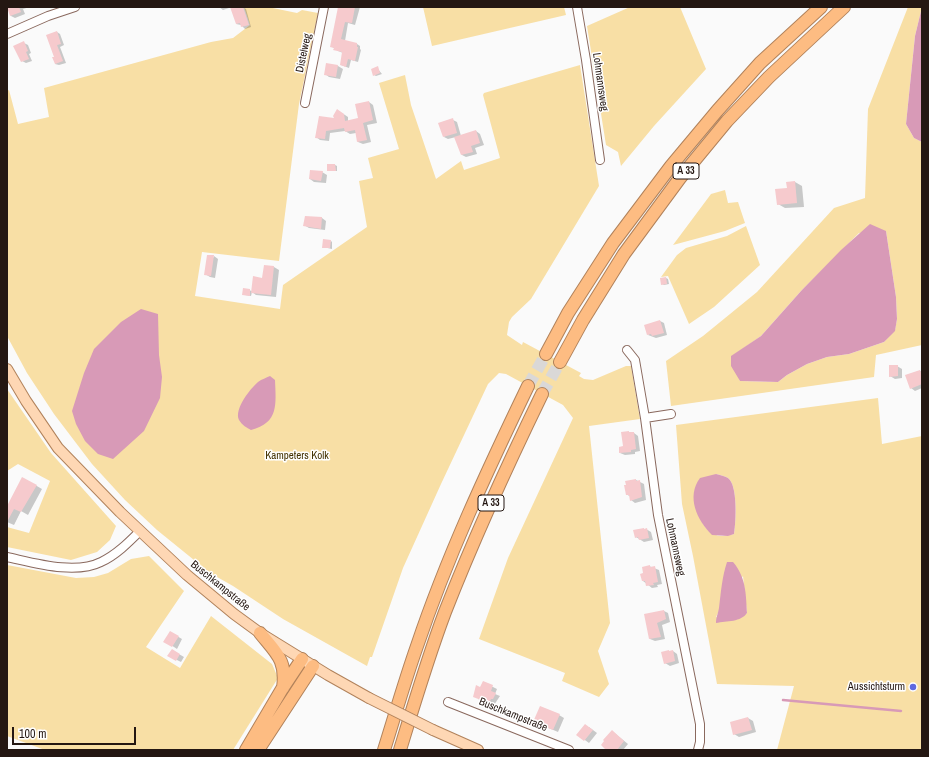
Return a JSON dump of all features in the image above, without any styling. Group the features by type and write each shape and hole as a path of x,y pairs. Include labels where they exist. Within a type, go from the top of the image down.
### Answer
{"highway":[{"name":"A 33","path":"546,354 568,313 613,243 670,166 760,63 821,7"},
{"name":"A 33","path":"560,362 583,320 624,254 680,178 727,121 769,77 844,7"},
{"name":"A 33","path":"384,750 417,645 456,543 492,460 528,386"},
{"name":"A 33","path":"400,750 417,692 475,538 504,471 542,394"},
{"path":"260,633 276,653 284,667 282,689"},
{"path":"246,750 282,689 302,659"},
{"path":"258,750 313,666"}],"main road":[{"name":"Buschkampstraße","path":"7,369 26,401 58,448 140,531 187,575 234,614 260,633 313,666 369,698 433,730 478,750"}],"street":[{"path":"7,34 48,16 75,7"},
{"name":"Distelweg","path":"305,103 324,7"},
{"name":"Lohmannsweg","path":"577,7 600,160"},
{"name":"Lohmannsweg","path":"627,350 635,360 645,418 658,515 700,724 700,742 698,750"},
{"path":"645,418 671,414"},
{"path":"7,557 61,567 73,568 90,566 110,558 140,531"},
{"name":"Buschkampstraße","path":"448,702 569,750"}],"green space":[{"name":"Kampeters Kolk","path":"244,7 268,7 297,13 302,10 318,13 299,104 279,261 202,252 195,296 280,309 283,285 367,227 359,181 373,178 368,158 399,149 379,83 405,75 411,105 436,179 461,161 464,170 500,158 483,95 484,93 580,65 599,186 531,299 512,317 509,322 507,335 522,345 523,342 581,373 579,376 584,379 593,380 626,366 631,366 640,419 589,426 610,623 598,651 609,684 599,697 562,681 565,673 479,639 508,558 573,418 563,405 506,374 499,373 488,384 403,568 372,657 370,657 367,666 283,619 233,586 210,573 157,530 125,500 92,464 54,414 27,373 7,336 7,91 9,90 18,124 49,117 44,88 211,42 233,38 250,25"},
{"path":"423,7 564,7 566,15 432,46"},
{"path":"630,7 680,7 706,69 654,126 621,166 618,152 606,145 587,26"},
{"path":"908,7 922,7 915,36 906,124 914,138 922,142 922,345 876,355 874,377 671,406 666,361 703,336 757,292 834,208 865,198 868,109","holes":["886,231 896,297 897,319 895,330 884,342 849,354 827,357 807,364 787,375 778,382 740,381 731,357 761,336 801,291 859,233"]},
{"path":"725,190 728,203 738,202 745,223 725,231 673,245 711,194"},
{"path":"746,226 760,265 714,307 689,324 668,276 661,277 677,255 686,248 727,236"},
{"path":"7,389 51,453 116,526 110,540 97,552 71,560 7,547 7,527 29,533 50,481 18,464 7,471"},
{"path":"878,398 882,444 922,436 922,750 777,750 794,686 717,684 682,504 676,425","holes":["716,474 728,478 731,482 735,496 736,513 734,534 726,536 719,536 709,531 702,522 696,509","743,576 747,613 732,620 716,617"]},
{"path":"149,556 184,591 146,647 180,668 211,616 272,664 278,678 233,750 45,750 7,736 7,565 76,578 94,577 108,573 131,559"}],"shaded area":[{"path":"922,7 922,142 914,138 906,124 915,36"},
{"path":"870,224 886,231 896,297 897,319 895,331 884,342 849,354 827,357 807,364 787,375 778,382 740,381 731,366 731,356 761,336 801,291 841,250"},
{"path":"141,309 158,314 159,355 162,377 160,398 144,431 113,459 98,454 85,441 76,424 72,411 84,373 94,349 121,322"},
{"path":"270,376 275,380 276,397 274,411 267,423 251,430 243,425 239,420 239,410 247,394 255,385"},
{"path":"716,474 728,478 731,482 735,496 735,529 734,534 728,536 712,535 702,522 695,508 694,493 700,478"},
{"path":"727,562 733,562 741,574 747,613 737,620 716,623 723,579"}],"building":[{"path":"7,7 19,7 21,12 10,16"},
{"path":"230,7 243,7 249,25 241,27 240,23 236,24"},
{"path":"338,7 355,7 352,23 345,22 341,39 357,43 358,47 355,61 348,59 346,67 340,65 342,52 333,50 334,48 330,47"},
{"path":"57,31 61,44 57,45 63,61 55,64 46,35"},
{"path":"24,41 29,59 21,62 13,46"},
{"path":"326,63 338,65 336,77 324,75"},
{"path":"378,66 380,73 373,76 371,69"},
{"path":"369,101 373,120 363,123 367,140 357,142 355,130 345,132 344,128 326,131 325,139 315,138 319,116 334,118 333,116 337,109 344,114 345,121 358,118 355,104"},
{"path":"453,118 457,133 443,137 438,123"},
{"path":"476,130 480,143 471,146 473,152 461,155 454,137"},
{"path":"327,164 335,164 336,171 327,171"},
{"path":"310,170 323,171 321,181 309,179"},
{"path":"795,181 797,203 777,205 775,189 787,188 786,182"},
{"path":"305,216 322,217 321,229 303,226"},
{"path":"323,239 331,240 330,248 322,248"},
{"path":"207,255 214,255 211,276 204,275"},
{"path":"264,265 274,266 271,295 251,293 253,276 262,278"},
{"path":"666,277 667,284 661,285 660,278"},
{"path":"243,288 250,289 250,296 242,295"},
{"path":"660,320 664,333 652,336 651,334 647,335 644,325"},
{"path":"889,365 898,365 898,376 889,377"},
{"path":"920,370 922,375 922,384 910,389 905,375"},
{"path":"621,432 634,432 636,449 631,450 631,452 619,453 619,447 623,446"},
{"path":"22,477 37,485 21,512 14,509 7,522 7,506"},
{"path":"636,479 636,481 640,480 642,497 630,501 629,495 626,495 624,485 626,485 625,481"},
{"path":"647,528 649,538 639,540 638,537 635,538 633,530"},
{"path":"650,565 650,567 655,566 658,582 653,583 654,585 646,586 645,581 642,581 640,574 643,573 642,567"},
{"path":"664,610 666,619 657,623 661,637 649,639 644,614"},
{"path":"170,631 179,636 172,647 163,642"},
{"path":"172,649 180,654 176,661 167,656"},
{"path":"673,650 675,661 664,664 661,652"},
{"path":"483,681 493,685 491,691 496,693 489,703 473,697 476,685 480,687"},
{"path":"540,706 560,714 553,730 533,722"},
{"path":"748,717 752,730 733,735 730,722"},
{"path":"585,724 593,730 584,741 576,735"},
{"path":"612,730 624,741 617,750 606,750 601,745 604,741 603,740"}],"waterway":[{"path":"783,700 901,711"}],"tunnel":[{"path":"528,386 546,354"},
{"path":"542,394 560,362"}],"place":[{"name":"Aussichtsturm","path":"913,687"}]}
